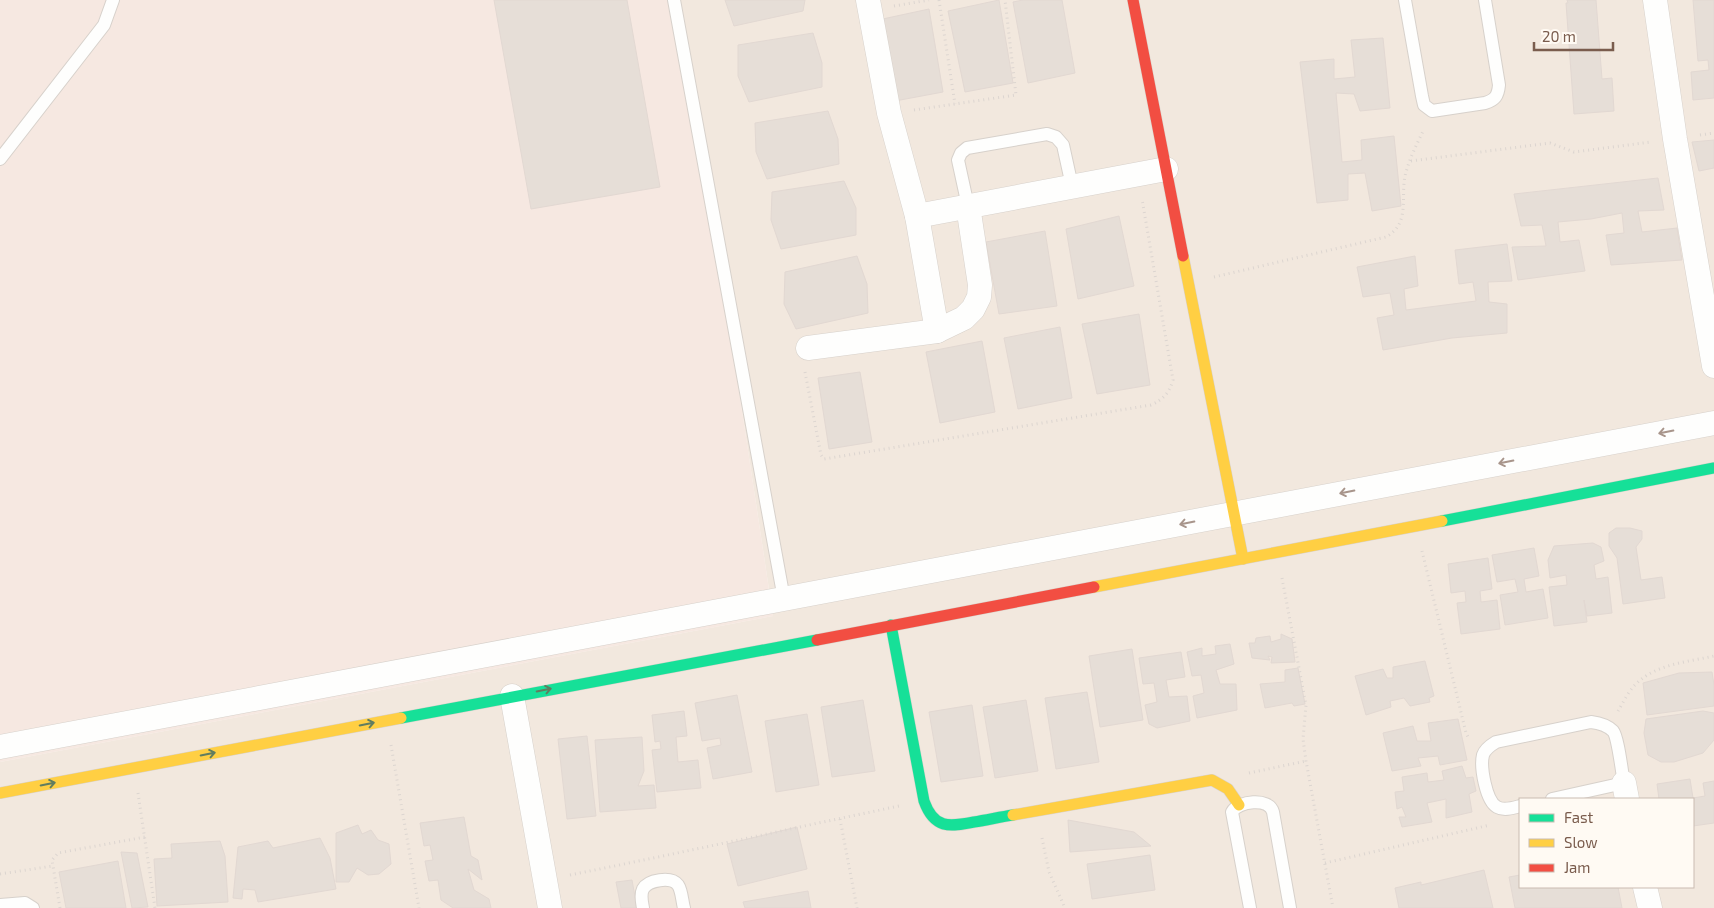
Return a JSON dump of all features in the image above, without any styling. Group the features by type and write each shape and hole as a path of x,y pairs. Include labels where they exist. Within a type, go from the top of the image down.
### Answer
{"street":[{"path":"1655,0 1675,139 1714,366"},
{"path":"1139,1 1166,169 1243,559"},
{"path":"868,5 889,113 917,216 937,331"},
{"path":"917,216 1166,169"},
{"path":"808,348 937,331 964,318 973,309 978,298 980,285 968,206"},
{"path":"0,747 1714,423"},
{"path":"0,793 1277,553 1714,468"},
{"path":"891,625 924,801 928,814 938,823 952,826 1212,780 1224,785 1233,794 1239,805"},
{"path":"512,696 550,908"},
{"path":"1645,888 1650,908"}],"lane":[{"path":"0,159 104,25 113,0"},
{"path":"674,0 784,599"},
{"path":"1405,0 1424,105 1432,111 1493,101 1498,94 1499,85 1485,0"},
{"path":"968,206 958,160 961,153 967,148 1047,134 1056,137 1063,145 1072,186"},
{"path":"1519,806 1507,809 1498,807 1490,800 1487,791 1483,754 1488,747 1496,742 1591,722 1600,723 1608,727 1615,733 1625,791 1561,798"},
{"path":"1250,908 1232,812 1239,805 1263,802 1272,807 1290,908"},
{"path":"644,908 641,894 643,888 647,884 668,880 679,886 684,908"},
{"path":"0,905 25,903 33,908"}],"path":[{"path":"868,5 929,0"},
{"path":"939,0 955,104"},
{"path":"889,113 1016,96 1005,0"},
{"path":"1189,283 1386,237 1394,232 1400,225 1402,215 1404,180 1410,161 1432,111"},
{"path":"1410,161 1550,143 1574,152 1675,139"},
{"path":"808,348 803,359 821,455 824,459 1151,405 1162,400 1170,391 1173,380 1137,174"},
{"path":"1416,526 1466,733 1470,742 1483,754"},
{"path":"1277,553 1306,705 1303,739 1306,762 1333,908"},
{"path":"1608,727 1635,685 1650,673 1667,666 1714,656"},
{"path":"386,720 419,908"},
{"path":"1212,780 1306,762"},
{"path":"134,768 155,908"},
{"path":"545,880 727,844 796,827 924,801"},
{"path":"1325,863 1488,826 1498,820 1507,809"},
{"path":"1037,811 1049,872 1066,908"},
{"path":"840,819 857,908"},
{"path":"60,908 52,860 58,853 145,837"},
{"path":"0,874 53,866"}],"shaded area":[{"path":"0,0 680,0 773,616 0,762"},
{"path":"680,0 1714,0 1714,908 0,908 0,762 773,616"}],"building":[{"path":"494,0 627,0 660,187 531,209"},
{"path":"725,0 805,0 803,11 734,26"},
{"path":"999,0 1013,83 965,92 948,11"},
{"path":"1023,0 1062,0 1075,73 1028,83 1013,2"},
{"path":"1567,0 1596,0 1602,79 1612,78 1614,111 1574,114"},
{"path":"1693,0 1714,0 1714,98 1693,100 1691,72 1709,70 1708,60 1698,61"},
{"path":"929,9 943,92 895,101 878,20"},
{"path":"813,33 822,63 822,87 749,102 738,76 738,45"},
{"path":"1383,38 1390,108 1360,111 1354,94 1336,93 1342,162 1362,160 1361,140 1394,136 1401,206 1372,211 1365,173 1348,174 1348,200 1317,203 1300,62 1334,59 1334,79 1355,77 1351,40"},
{"path":"828,111 838,139 839,164 767,179 756,152 755,123"},
{"path":"1714,140 1714,168 1699,171 1692,142"},
{"path":"1658,178 1664,210 1638,211 1642,232 1677,228 1682,260 1611,265 1606,235 1624,233 1622,213 1591,219 1558,222 1560,242 1579,240 1585,271 1518,280 1512,247 1546,246 1542,225 1521,226 1514,194"},
{"path":"844,181 856,208 856,235 781,249 771,220 772,192"},
{"path":"1119,216 1134,286 1078,299 1066,229"},
{"path":"1045,231 1057,306 999,314 986,242"},
{"path":"1507,244 1512,281 1488,282 1489,302 1507,304 1507,333 1452,338 1383,350 1377,318 1394,315 1390,293 1363,297 1357,267 1415,256 1418,286 1404,289 1406,310 1476,301 1473,282 1459,284 1455,250"},
{"path":"857,256 867,284 868,313 796,329 784,304 785,272"},
{"path":"1139,314 1150,385 1097,394 1082,324"},
{"path":"1060,327 1072,398 1018,409 1004,338"},
{"path":"982,341 995,412 940,423 926,352"},
{"path":"860,372 872,442 829,449 818,378"},
{"path":"1616,528 1630,528 1642,531 1642,539 1636,547 1641,580 1662,577 1665,598 1623,604 1617,558 1609,546 1609,533"},
{"path":"1593,543 1601,547 1604,561 1594,565 1596,579 1608,577 1612,613 1587,616 1584,600 1587,622 1554,626 1549,587 1567,585 1566,575 1550,578 1548,560 1554,546"},
{"path":"1534,548 1539,576 1524,579 1526,592 1543,589 1548,618 1505,625 1500,595 1518,592 1515,579 1497,582 1492,555"},
{"path":"1488,558 1492,589 1480,591 1481,602 1497,600 1500,629 1461,634 1457,603 1466,602 1465,591 1451,593 1448,564"},
{"path":"1281,634 1292,639 1295,662 1271,663 1272,657 1268,656 1270,660 1252,658 1249,643 1255,643 1256,638 1270,636 1271,642 1281,639"},
{"path":"1230,644 1234,664 1216,670 1220,684 1236,684 1237,710 1197,718 1193,696 1204,693 1201,675 1192,676 1187,652 1202,648 1202,656 1216,654 1215,646"},
{"path":"1132,649 1143,720 1100,727 1089,656"},
{"path":"1181,652 1185,677 1166,680 1169,697 1187,696 1190,721 1157,728 1149,724 1145,705 1157,702 1154,683 1143,684 1139,658"},
{"path":"1425,661 1434,696 1429,698 1430,702 1410,706 1404,698 1390,701 1391,707 1366,715 1355,676 1383,669 1387,678 1393,678 1393,667"},
{"path":"1298,668 1305,704 1294,706 1292,703 1265,708 1260,684 1285,682 1285,670"},
{"path":"1712,672 1714,706 1647,715 1643,683 1679,673"},
{"path":"1087,692 1099,762 1056,769 1045,698"},
{"path":"737,695 752,772 713,779 707,748 721,745 720,738 702,741 695,703"},
{"path":"863,700 875,771 832,777 821,707"},
{"path":"1026,700 1038,771 995,778 983,707"},
{"path":"972,705 983,776 941,782 929,712"},
{"path":"684,711 687,736 676,737 678,762 698,760 701,788 657,792 652,750 661,749 660,741 655,742 652,715"},
{"path":"1703,711 1714,713 1714,740 1703,753 1674,762 1661,762 1648,755 1644,733 1646,719"},
{"path":"807,714 819,785 776,792 765,721"},
{"path":"1458,719 1467,760 1440,765 1438,756 1418,758 1421,766 1392,771 1383,733 1413,726 1417,741 1431,741 1428,723"},
{"path":"587,736 596,816 567,819 558,739"},
{"path":"642,737 644,771 638,786 654,785 656,808 600,812 595,740"},
{"path":"1462,766 1466,778 1473,777 1476,791 1469,794 1472,812 1446,818 1446,799 1427,803 1432,822 1402,827 1399,817 1406,817 1402,807 1397,809 1395,792 1404,791 1402,777 1427,773 1428,782 1444,780 1442,771"},
{"path":"1690,779 1693,798 1659,798 1657,784"},
{"path":"1714,781 1714,823 1694,826 1693,798 1705,796 1703,783"},
{"path":"464,817 471,856 478,860 482,880 468,869 474,890 489,899 491,908 453,908 441,900 438,880 429,881 425,861 433,860 430,845 424,846 420,823"},
{"path":"1068,820 1134,832 1151,846 1070,852"},
{"path":"358,825 362,834 371,830 378,840 389,844 391,864 379,874 368,875 357,868 349,882 336,882 336,833"},
{"path":"797,827 807,869 738,886 727,844"},
{"path":"320,838 330,858 336,889 258,902 255,890 243,889 242,899 233,898 238,847 268,841 273,848"},
{"path":"220,841 225,856 228,902 157,906 154,859 172,858 171,844"},
{"path":"121,852 137,853 148,907 132,908"},
{"path":"1150,855 1155,890 1092,899 1087,864"},
{"path":"118,861 126,908 66,908 59,872"},
{"path":"1484,870 1493,908 1399,908 1395,888 1421,882 1421,885"},
{"path":"1519,875 1519,888 1618,888 1622,908 1515,908 1509,877"},
{"path":"632,880 637,908 621,908 616,882"},
{"path":"808,891 811,908 745,908 743,902"}],"traffic: fast":[{"path":"1442,521 1714,468"},
{"path":"891,625 924,801 928,810 938,821 950,825 1013,815"},
{"path":"401,718 817,640"}],"traffic: slow":[{"path":"1183,256 1243,559"},
{"path":"1094,587 1442,521"},
{"path":"0,793 401,718"},
{"path":"1013,815 1212,780 1228,789 1239,805"}],"traffic: jam":[{"path":"1133,0 1183,256"},
{"path":"817,640 1094,587"}]}
